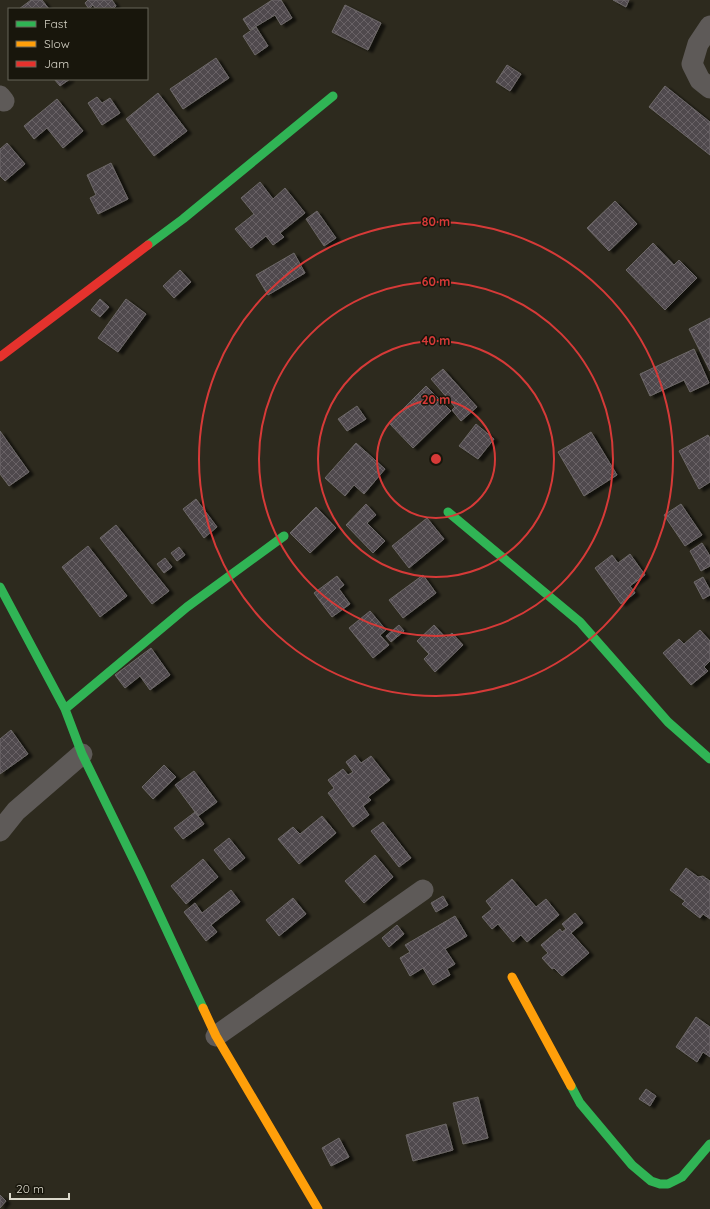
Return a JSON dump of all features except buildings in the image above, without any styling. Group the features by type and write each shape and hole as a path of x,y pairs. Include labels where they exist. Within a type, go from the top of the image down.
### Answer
{"street":[{"path":"710,26 698,44 692,64 700,80 710,88"},
{"path":"0,357 182,219 333,96"},
{"path":"448,512 580,622 668,722 710,759"},
{"path":"65,709 188,607 284,536"},
{"path":"0,587 65,709 82,754 216,1036 318,1209"},
{"path":"0,831 16,811 82,754"},
{"path":"216,1036 423,890"},
{"path":"512,977 580,1103 632,1165 651,1181 660,1184 668,1184 682,1177 710,1144"}],"traffic: fast":[{"path":"148,245 183,219 333,96"},
{"path":"448,512 580,622 668,722 710,759"},
{"path":"65,709 187,607 284,536"},
{"path":"0,587 65,709 82,754 141,875 203,1008"},
{"path":"571,1086 580,1103 632,1165 651,1181 660,1184 668,1184 682,1177 710,1144"}],"traffic: slow":[{"path":"512,977 571,1086"},
{"path":"203,1008 216,1036 318,1209"}],"traffic: jam":[{"path":"0,357 148,245"}]}
